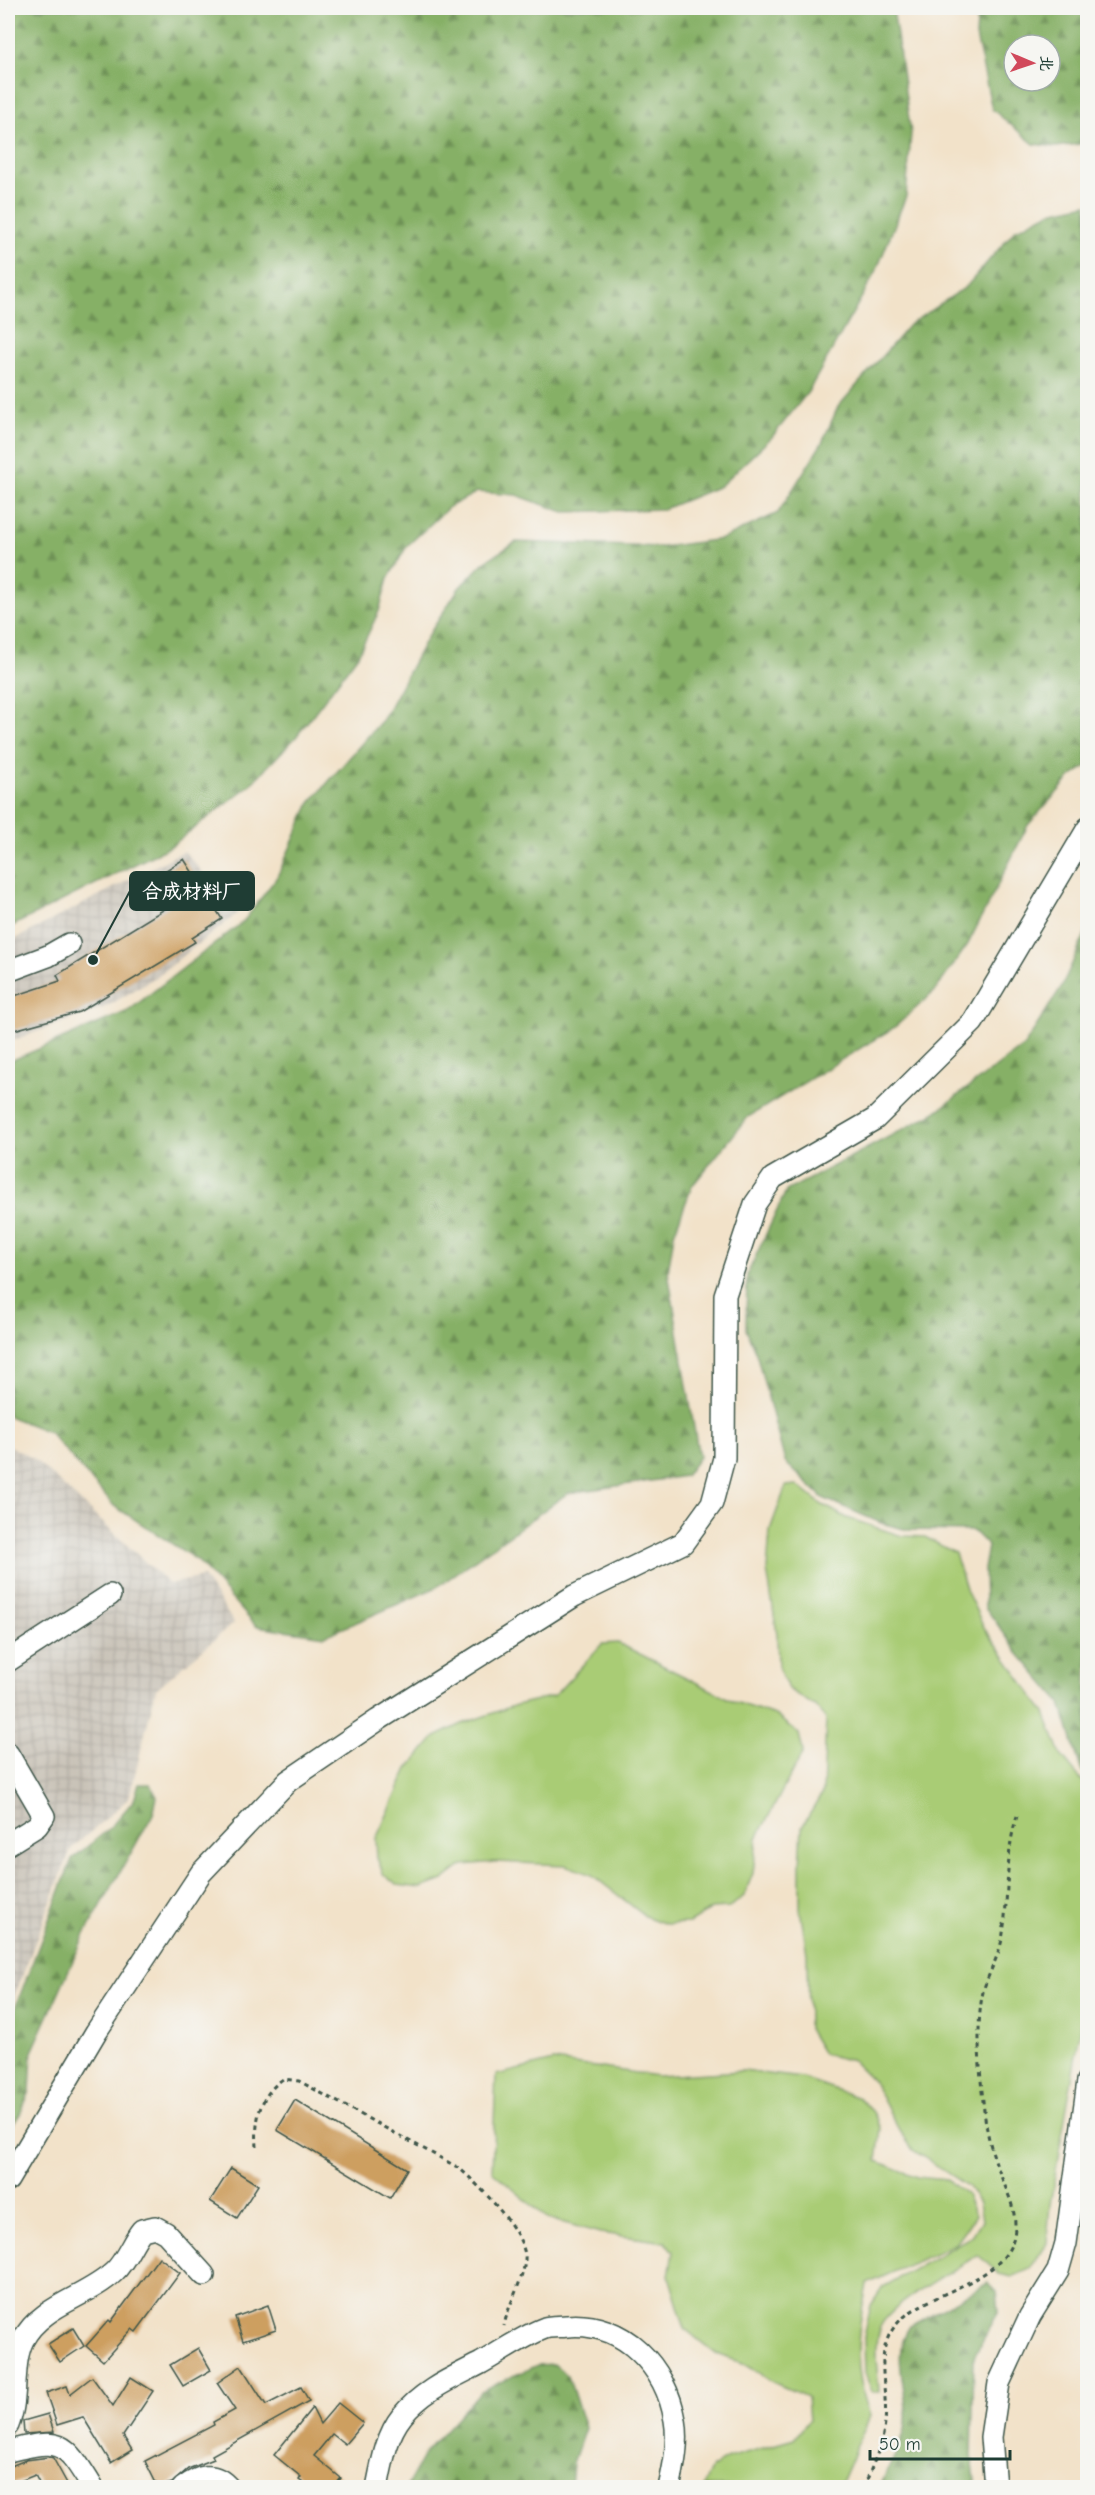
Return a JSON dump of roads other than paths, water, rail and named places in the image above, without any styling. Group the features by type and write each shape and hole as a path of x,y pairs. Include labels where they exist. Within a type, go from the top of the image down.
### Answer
{"street":[{"path":"8,2180 96,2032 201,1873 288,1781 388,1713 574,1596 683,1543 712,1503 724,1458 725,1295 755,1204 773,1178 875,1119 973,1022 1088,828"},
{"path":"8,971 48,956 69,944"},
{"path":"8,1661 110,1595"},
{"path":"8,1754 44,1816 37,1826 8,1844"},
{"path":"995,2487 991,2437 999,2384 1030,2316 1058,2271 1066,2243 1088,2081"},
{"path":"8,2425 14,2409 22,2341 42,2315 93,2289 116,2270 142,2230 155,2227 166,2233 204,2275"},
{"path":"377,2487 387,2442 401,2417 424,2393 545,2328 580,2325 615,2333 636,2347 653,2366 668,2391 676,2422 676,2456 669,2487"},
{"path":"8,2451 39,2444 53,2443 64,2446 93,2487"},
{"path":"183,2487 198,2476 213,2476 230,2487"}],"place":[{"name":"合成材料厂","path":"93,960"}]}
